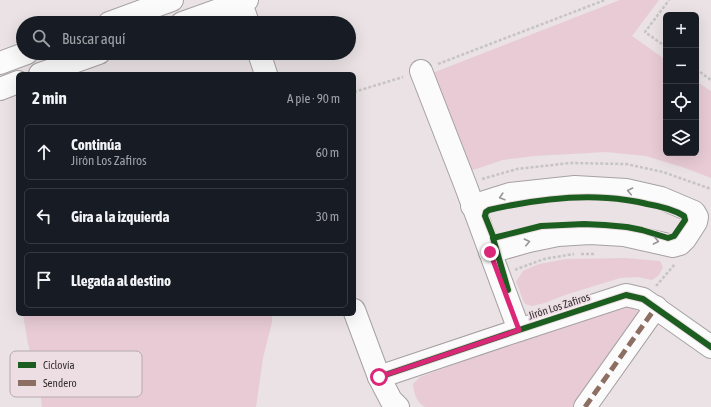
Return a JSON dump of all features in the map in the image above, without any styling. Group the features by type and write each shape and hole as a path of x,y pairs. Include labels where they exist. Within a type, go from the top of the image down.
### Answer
{"street":[{"path":"128,16 172,0"},
{"path":"201,16 243,1 246,16"},
{"path":"0,63 16,57"},
{"path":"46,72 79,60"},
{"path":"261,60 265,72"},
{"path":"421,71 519,330"},
{"path":"0,88 16,83"},
{"path":"472,206 510,194 575,187 592,187 626,190 661,198 694,212 697,217 696,222 685,239 680,244 673,246 624,235 590,232 558,235 529,241 490,252"},
{"name":"Jirón Los Zafiros","path":"379,377 626,295 643,299 711,347"},
{"path":"585,407 656,308"},
{"path":"356,315 379,377 391,400 398,407"}],"path":[{"path":"356,91 421,71 605,0"},
{"path":"663,45 645,32 669,0"},
{"path":"699,71 711,80"},
{"path":"514,272 517,269 544,259 575,254 596,254"},
{"path":"668,261 674,265"}],"shaded area":[{"path":"620,0 659,0 632,36 663,58 663,156 699,156 699,83 711,91 711,178 646,156 606,152 534,156 503,160 467,172 430,74"},
{"path":"625,258 660,261 663,267 659,275 652,280 638,277 620,278 532,306 525,304 516,282 523,271 539,264 566,259"},
{"path":"631,306 641,314 574,407 425,407 419,403 416,397 413,384 420,377 610,308"},
{"path":"23,316 272,316 272,322 263,358 256,407 42,407 41,397 142,397 142,351 30,351"}],"marked path":[{"path":"585,407 656,307"}],"cycle path":[{"path":"493,238 541,226 584,224 627,227 668,238 674,236 685,220 684,216 666,208 639,202 592,197 574,197 522,203 489,210 486,212 485,216 493,236 493,238 508,290"},
{"path":"379,377 626,295 643,299 711,347"}],"route":[{"path":"379,377 519,330 490,252"}]}
